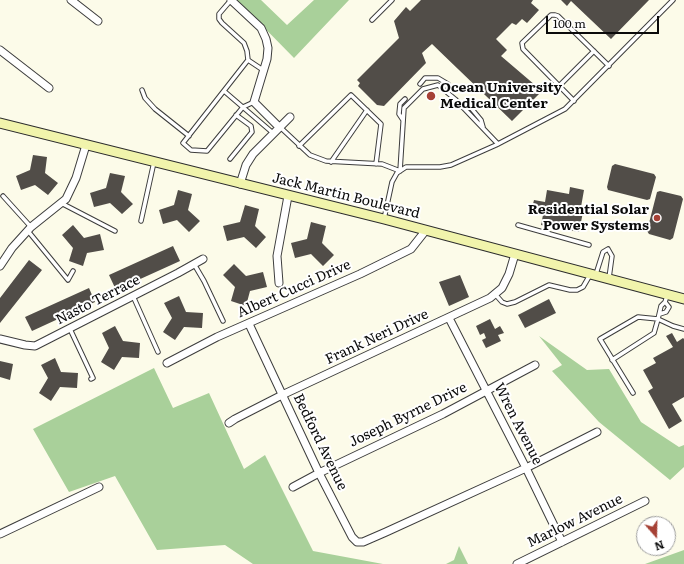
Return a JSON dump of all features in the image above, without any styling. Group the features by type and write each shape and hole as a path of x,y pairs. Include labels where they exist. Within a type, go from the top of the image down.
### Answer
{"street":[{"path":"71,0 98,21"},
{"path":"231,0 261,28 266,39 268,48 267,59 254,102 279,127"},
{"path":"0,50 49,88"},
{"path":"240,184 246,165 252,154 290,117"},
{"name":"Jack Martin Boulevard","path":"0,123 426,230 609,279 666,299 684,299"},
{"path":"0,266 12,248 29,229 66,199 76,178 86,145"},
{"path":"279,283 277,256 288,196"},
{"name":"Albert Cucci Drive","path":"167,363 217,337 360,274 411,249 426,230"},
{"name":"Frank Neri Drive","path":"229,423 282,395 490,298 502,288 509,274 515,254"},
{"name":"Nasto Terrace","path":"0,339 35,346 203,259"},
{"name":"Wren Avenue","path":"449,318 562,542"},
{"name":"Bedford Avenue","path":"249,324 319,473 352,537 357,542 363,542 386,532 526,468"},
{"name":"Joseph Byrne Drive","path":"293,487 319,473 443,414 535,365"},
{"path":"526,468 597,432"},
{"path":"0,534 99,487"},
{"name":"Marlow Avenue","path":"516,564 645,501"}],"lane":[{"path":"231,0 219,14 219,19 244,43 248,52 248,60 183,143 191,150 207,151 243,107 254,102"},
{"path":"372,20 392,0"},
{"path":"384,219 392,182 397,173 406,167 440,167 451,165 498,144 554,116 574,101 673,0"},
{"path":"574,101 522,46 522,43 551,15 558,16 609,66"},
{"path":"559,86 594,51"},
{"path":"248,60 263,70"},
{"path":"420,84 426,78 438,78 448,84"},
{"path":"400,171 404,108 423,89 438,85 455,99 498,144"},
{"path":"142,90 145,98 155,109 189,136"},
{"path":"224,91 273,133"},
{"path":"299,146 351,95 381,124 376,164"},
{"path":"403,120 399,114 400,104 405,99"},
{"path":"466,102 481,120 483,128"},
{"path":"331,162 367,110"},
{"path":"230,159 252,132 251,126 236,116"},
{"path":"279,127 310,155 326,161 382,164 400,171"},
{"path":"141,221 154,162"},
{"path":"3,196 68,280 73,272"},
{"path":"61,203 115,231"},
{"path":"518,225 589,244"},
{"path":"495,294 502,302 507,304 515,302 549,285 570,290 583,288 593,275 603,252 608,249 612,256 609,279"},
{"path":"194,264 204,281 223,321"},
{"path":"133,296 158,352"},
{"path":"612,360 654,333 660,314 666,312 669,307 666,299"},
{"path":"633,393 600,339 638,317 658,319 684,329"},
{"path":"70,329 94,378 91,379"}],"green space":[{"path":"237,0 261,0 287,25 314,0 349,0 294,58"},
{"path":"539,336 587,370 609,369 641,422 679,447 684,445 684,467 670,480 599,422 552,371 562,365"},
{"path":"154,368 173,408 209,393 244,469 265,455 313,551 383,564 253,564 225,545 157,550 115,476 69,492 33,429"},
{"path":"459,546 468,564 446,564 454,560"},
{"path":"684,550 684,564 645,564 667,556 676,556 676,553"}],"building":[{"name":"Ocean University Medical Center","path":"421,0 533,0 531,3 539,10 527,23 522,19 516,25 512,23 496,39 507,50 501,56 542,91 512,121 432,44 422,53 426,63 384,106 377,105 358,86 360,83 357,80 399,38 394,21 406,7 410,11"},
{"path":"561,0 649,0 611,39 571,1 567,6"},
{"path":"33,155 47,157 45,173 58,183 48,195 35,185 21,190 16,176 30,170"},
{"path":"615,164 654,174 656,177 650,199 647,200 608,190 607,187 612,166"},
{"path":"110,173 125,176 121,192 133,204 122,214 110,203 94,207 90,193 106,188"},
{"path":"570,187 584,190 581,207 584,207 579,232 541,225 544,210 532,208 534,200 545,202 547,190 569,194"},
{"path":"178,190 192,194 188,210 200,221 189,232 177,220 163,224 159,210 174,205"},
{"path":"660,191 681,196 683,199 673,238 670,240 649,234 647,231 657,192"},
{"path":"245,205 259,209 255,226 266,237 256,248 244,237 227,241 223,226 240,222"},
{"path":"311,222 326,226 322,243 334,255 323,266 311,254 295,258 291,243 307,239"},
{"path":"73,225 84,238 100,234 104,250 87,253 83,266 69,261 73,248 62,235"},
{"path":"173,246 180,261 116,290 109,275"},
{"path":"29,260 42,270 0,323 0,298"},
{"path":"234,264 246,276 263,272 267,287 250,291 246,306 231,301 235,287 223,275"},
{"path":"460,275 469,297 449,306 439,282"},
{"path":"89,288 95,302 32,331 25,317"},
{"path":"179,296 186,312 203,313 202,328 184,327 175,340 163,332 172,318 164,303"},
{"path":"549,299 556,313 525,328 518,315"},
{"path":"490,319 495,329 500,326 504,333 498,335 501,341 486,348 482,340 486,338 484,333 480,335 476,326"},
{"path":"115,326 123,341 140,343 139,358 122,357 114,370 101,362 109,348 102,333"},
{"path":"672,333 677,342 683,338 684,339 684,397 672,404 682,421 669,429 648,391 653,388 643,370 656,363 653,358 673,347 666,336"},
{"path":"55,358 61,372 78,373 77,388 60,387 51,401 39,393 48,378 41,365"},
{"path":"0,361 13,364 10,380 0,377"}],"place":[{"name":"Ocean University Medical Center","path":"431,96"},
{"name":"Residential Solar Power Systems","path":"657,218"}]}
